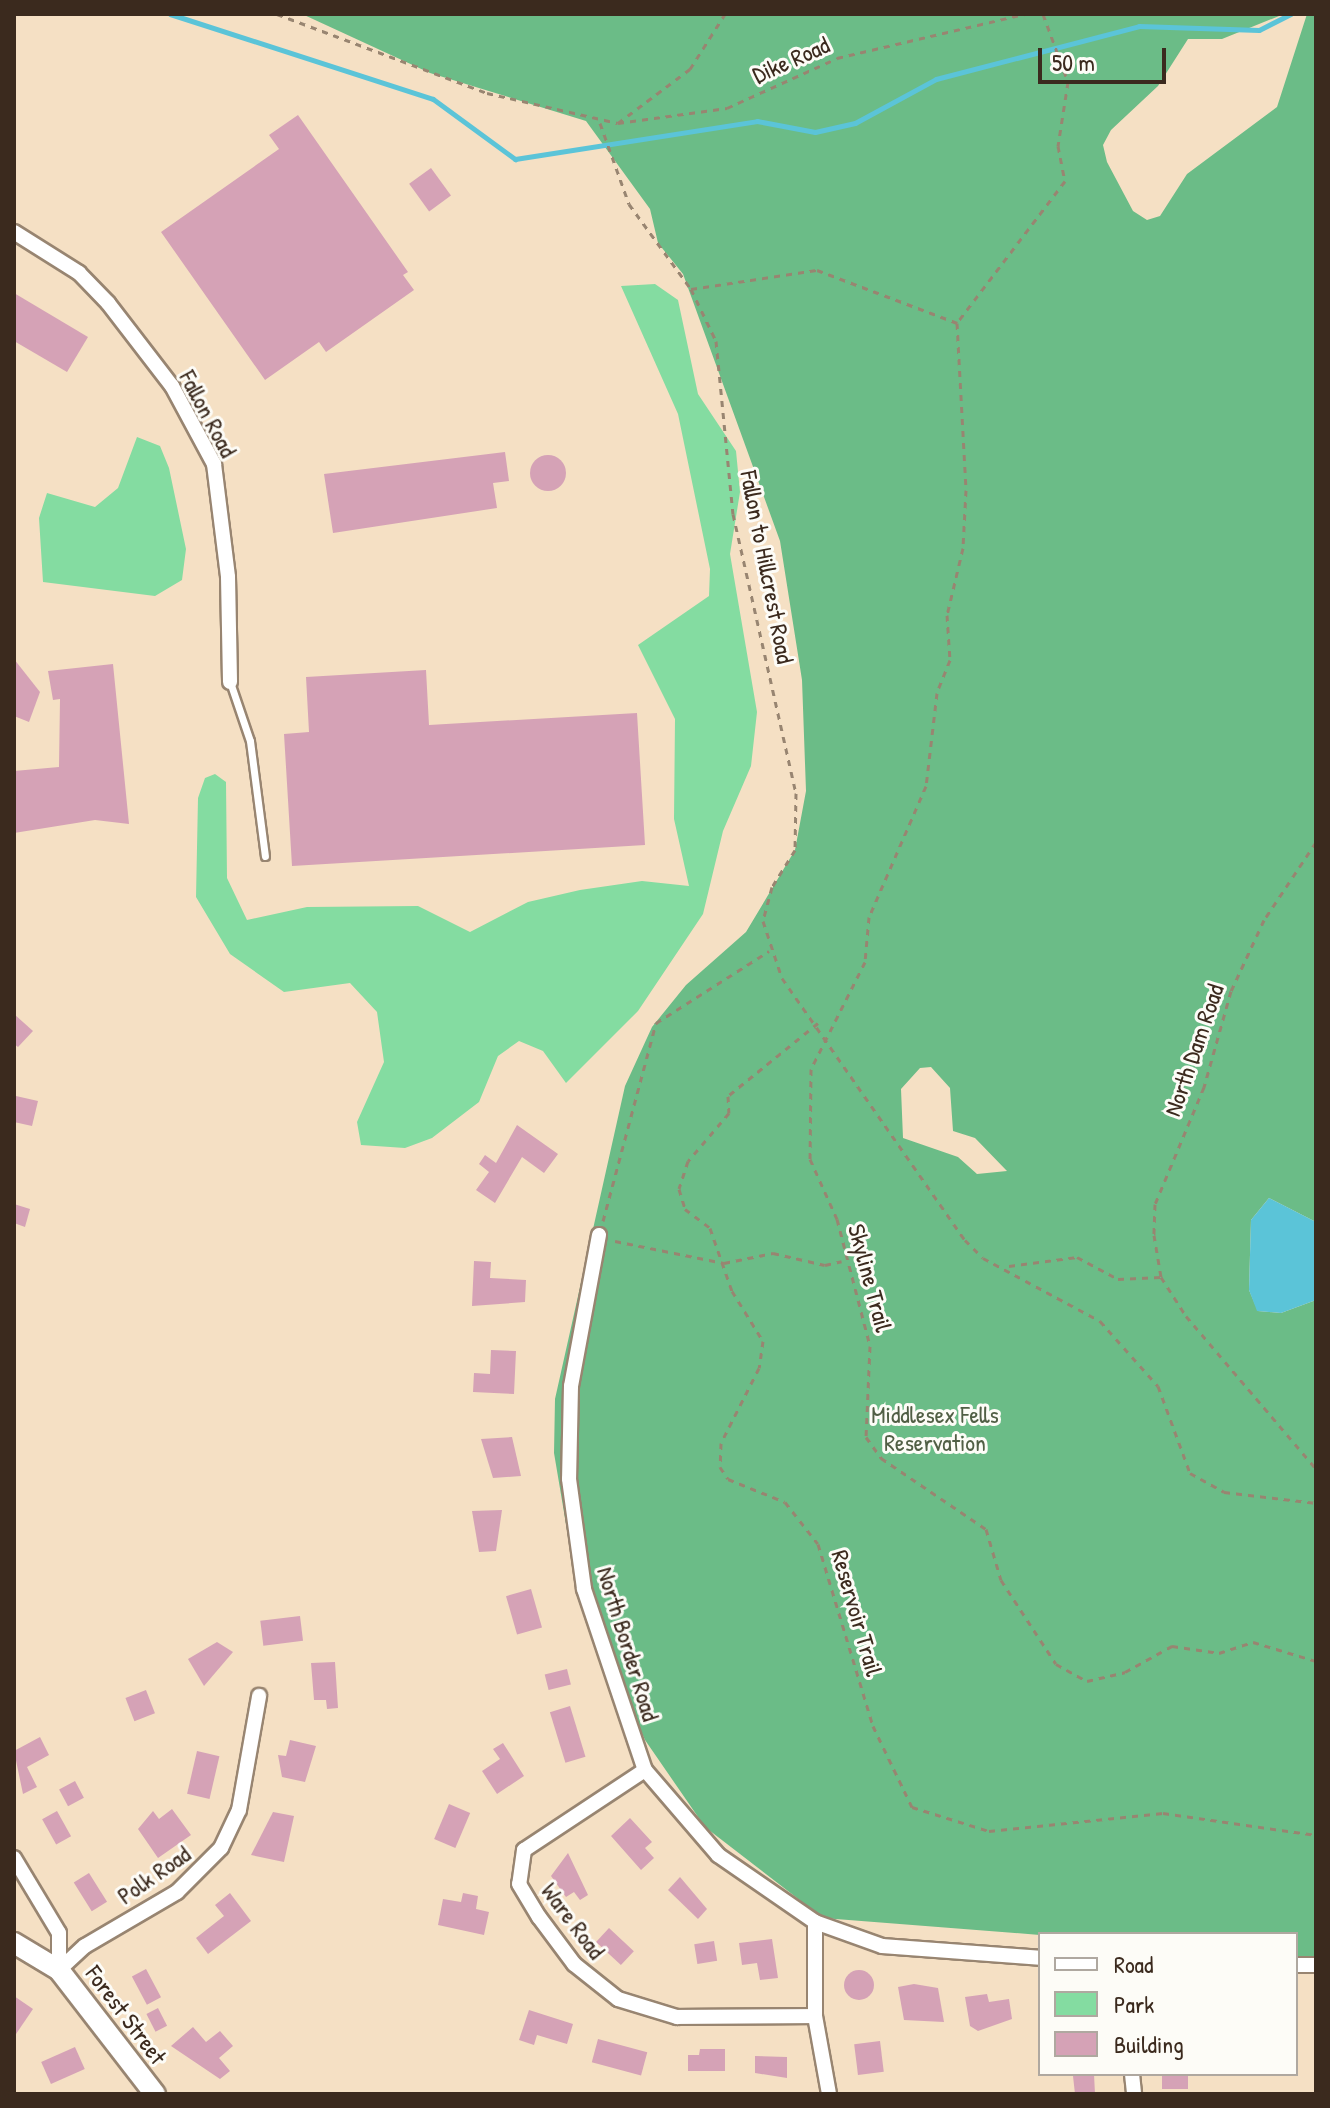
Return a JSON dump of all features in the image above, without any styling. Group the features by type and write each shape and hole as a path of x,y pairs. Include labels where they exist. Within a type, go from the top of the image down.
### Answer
{"main road":[{"name":"Forest Street","path":"14,1943 59,1970 144,2090"}],"street":[{"name":"Fallon Road","path":"14,232 79,273 108,303 172,386 214,464 226,550 230,682"},
{"name":"North Border Road","path":"599,1235 571,1386 569,1479 584,1589 645,1770 718,1855 815,1922 882,1946 1038,1958"},
{"name":"Polk Road","path":"59,1970 85,1946 177,1892 221,1848 239,1810 259,1696"},
{"name":"Ware Road","path":"645,1770 524,1850 519,1884 539,1917 574,1964 618,1999 677,2017 815,2016"},
{"path":"14,1858 59,1933 59,1970"},
{"path":"815,1922 815,2016 829,2094"}],"lane":[{"path":"230,682 250,741 265,856"}],"path":[{"path":"277,14 487,93 600,123 618,123 690,69 725,14"},
{"name":"Dike Road","path":"618,123 727,108 837,58 1025,14"},
{"path":"691,289 817,270 957,323 1065,181 1058,146 1068,82 1043,14"},
{"name":"Fallon to Hillcrest Road","path":"600,123 629,204 691,289 716,341 733,514 796,793 795,850 772,887 763,921 769,951 819,1023"},
{"name":"Skyline Trail","path":"957,323 966,490 963,548 947,615 950,660 937,693 926,786 869,917 865,962 826,1031 806,1108 810,1159 837,1219 843,1261 870,1346 866,1437 881,1458 986,1529 1001,1580 1056,1664 1087,1681 1125,1672 1172,1646 1219,1653 1253,1642 1316,1661"},
{"name":"North Dam Road","path":"1161,1277 1155,1204 1204,1087 1231,991 1264,920 1316,842"},
{"path":"769,951 656,1023 599,1235 646,1253 724,1263 773,1253 825,1265 843,1261"},
{"path":"819,1023 932,1200 983,1258 1025,1269 1077,1257 1118,1279 1161,1277 1316,1469"},
{"name":"Reservoir Trail","path":"819,1023 728,1096 722,1124 684,1169 679,1189 685,1209 710,1228 763,1341 759,1368 721,1443 720,1467 728,1479 785,1502 818,1544 873,1726 912,1807 989,1831 1163,1813 1316,1835"},
{"path":"1005,1266 1117,1338 1158,1386 1190,1473 1204,1484 1316,1503"}],"green space":[{"name":"Middlesex Fells Reservation","path":"302,14 1284,14 1222,39 1188,39 1158,86 1111,130 1103,145 1107,162 1133,211 1147,220 1160,216 1187,174 1277,107 1307,14 1316,14 1316,1222 1269,1198 1251,1220 1249,1290 1258,1311 1281,1313 1316,1300 1316,1958 1298,1956 1298,1932 1038,1932 1038,1935 823,1918 705,1827 645,1740 590,1615 569,1542 554,1453 555,1399 625,1086 652,1027 686,985 746,932 795,850 806,791 802,680 780,541 683,274 658,243 650,209 586,121 430,73","holes":["931,1067 950,1088 953,1131 975,1138 1007,1171 977,1174 958,1157 903,1138 901,1089 920,1068"]},
{"path":"655,284 678,300 698,394 736,451 740,492 730,554 757,712 751,766 723,831 703,914 638,1011 566,1083 543,1051 519,1041 498,1056 479,1102 432,1138 405,1148 361,1145 357,1122 384,1062 377,1012 350,983 284,992 230,954 196,897 198,798 205,778 215,774 226,782 227,878 247,920 307,907 418,906 470,932 528,902 580,890 642,881 689,886 674,819 675,719 638,645 709,596 710,569 678,414 621,286"},
{"path":"137,437 160,446 169,468 186,549 182,580 155,596 43,582 39,518 47,493 95,507 118,488"}],"water":[{"path":"1269,1198 1316,1222 1316,1300 1281,1313 1257,1311 1249,1290 1251,1220"}],"building":[{"path":"298,115 408,272 403,275 414,290 326,352 319,342 265,380 161,232 279,149 269,135"},
{"path":"431,168 451,196 429,211 409,184"},
{"path":"14,293 88,337 67,372 14,341"},
{"path":"505,452 509,481 493,483 497,508 333,533 324,474"},
{"path":"548,455 561,460 566,473 561,486 548,491 535,486 530,473 535,460"},
{"path":"14,659 40,692 29,722 14,716"},
{"path":"113,664 129,824 95,820 14,833 14,771 59,767 60,699 53,700 48,671"},
{"path":"426,670 429,725 637,713 645,845 292,866 284,734 309,732 306,677"},
{"path":"14,1014 33,1031 18,1047 14,1044"},
{"path":"16,1096 38,1101 32,1126 14,1122"},
{"path":"517,1125 558,1154 544,1173 522,1157 495,1203 476,1190 489,1172 479,1164 485,1155 496,1163"},
{"path":"14,1204 30,1209 25,1227 14,1223"},
{"path":"474,1261 491,1262 490,1278 526,1280 525,1302 472,1306"},
{"path":"491,1350 516,1351 514,1394 473,1392 474,1373 490,1374"},
{"path":"512,1437 521,1476 493,1478 481,1439"},
{"path":"502,1510 496,1551 479,1552 472,1511"},
{"path":"531,1589 542,1627 517,1635 506,1596"},
{"path":"300,1616 303,1641 263,1646 260,1621"},
{"path":"217,1642 233,1652 204,1686 188,1659"},
{"path":"335,1662 338,1708 327,1709 326,1700 314,1700 311,1663"},
{"path":"567,1669 571,1685 549,1690 545,1675"},
{"path":"146,1690 155,1713 134,1721 125,1698"},
{"path":"570,1706 585,1757 565,1763 550,1712"},
{"path":"40,1737 49,1755 27,1767 37,1787 23,1794 14,1751"},
{"path":"290,1740 316,1746 305,1782 282,1777 278,1755 286,1756"},
{"path":"503,1743 524,1776 497,1794 482,1771 500,1759 493,1749"},
{"path":"197,1751 219,1756 210,1799 187,1794"},
{"path":"75,1781 84,1798 68,1806 59,1789"},
{"path":"449,1804 470,1813 455,1848 434,1839"},
{"path":"172,1809 191,1835 158,1858 138,1829 153,1811 159,1819"},
{"path":"57,1811 71,1836 56,1845 42,1819"},
{"path":"273,1812 294,1816 284,1862 251,1855"},
{"path":"630,1818 652,1842 645,1848 654,1858 641,1870 611,1836"},
{"path":"568,1853 588,1895 580,1900 574,1892 566,1897 551,1876"},
{"path":"89,1873 107,1902 92,1911 74,1883"},
{"path":"680,1877 707,1909 698,1919 668,1890"},
{"path":"230,1893 251,1921 208,1954 196,1938 224,1916 215,1905"},
{"path":"463,1893 478,1896 476,1909 489,1912 484,1935 438,1925 443,1899 461,1902"},
{"path":"609,1928 634,1951 621,1965 596,1942"},
{"path":"772,1939 778,1978 760,1980 757,1963 742,1965 739,1943"},
{"path":"714,1941 717,1961 697,1964 694,1944"},
{"path":"146,1969 161,1997 147,2005 132,1977"},
{"path":"859,1970 870,1974 874,1985 870,1996 859,2000 848,1996 844,1985 848,1974"},
{"path":"914,1984 938,1988 944,2022 904,2020 898,1987"},
{"path":"987,1994 989,2002 1009,1999 1012,2019 978,2031 970,2026 965,1997"},
{"path":"14,1996 33,2009 14,2037"},
{"path":"158,2008 167,2026 155,2032 146,2014"},
{"path":"529,2010 573,2024 567,2044 537,2035 534,2045 519,2040"},
{"path":"193,2027 206,2042 220,2031 233,2046 219,2058 230,2071 220,2079 171,2046"},
{"path":"598,2039 647,2052 641,2075 592,2062"},
{"path":"880,2041 884,2072 858,2075 854,2044"},
{"path":"75,2047 85,2069 51,2084 41,2062"},
{"path":"700,2049 725,2049 725,2071 688,2071 688,2055 699,2055"},
{"path":"755,2056 787,2057 787,2078 755,2073"},
{"path":"1073,2076 1094,2076 1095,2094 1075,2094"},
{"path":"1162,2076 1188,2076 1188,2089 1162,2089"}],"waterway":[{"path":"170,14 433,99 515,159 757,121 815,132 855,123 936,79 1139,26 1259,30 1291,14"}]}
